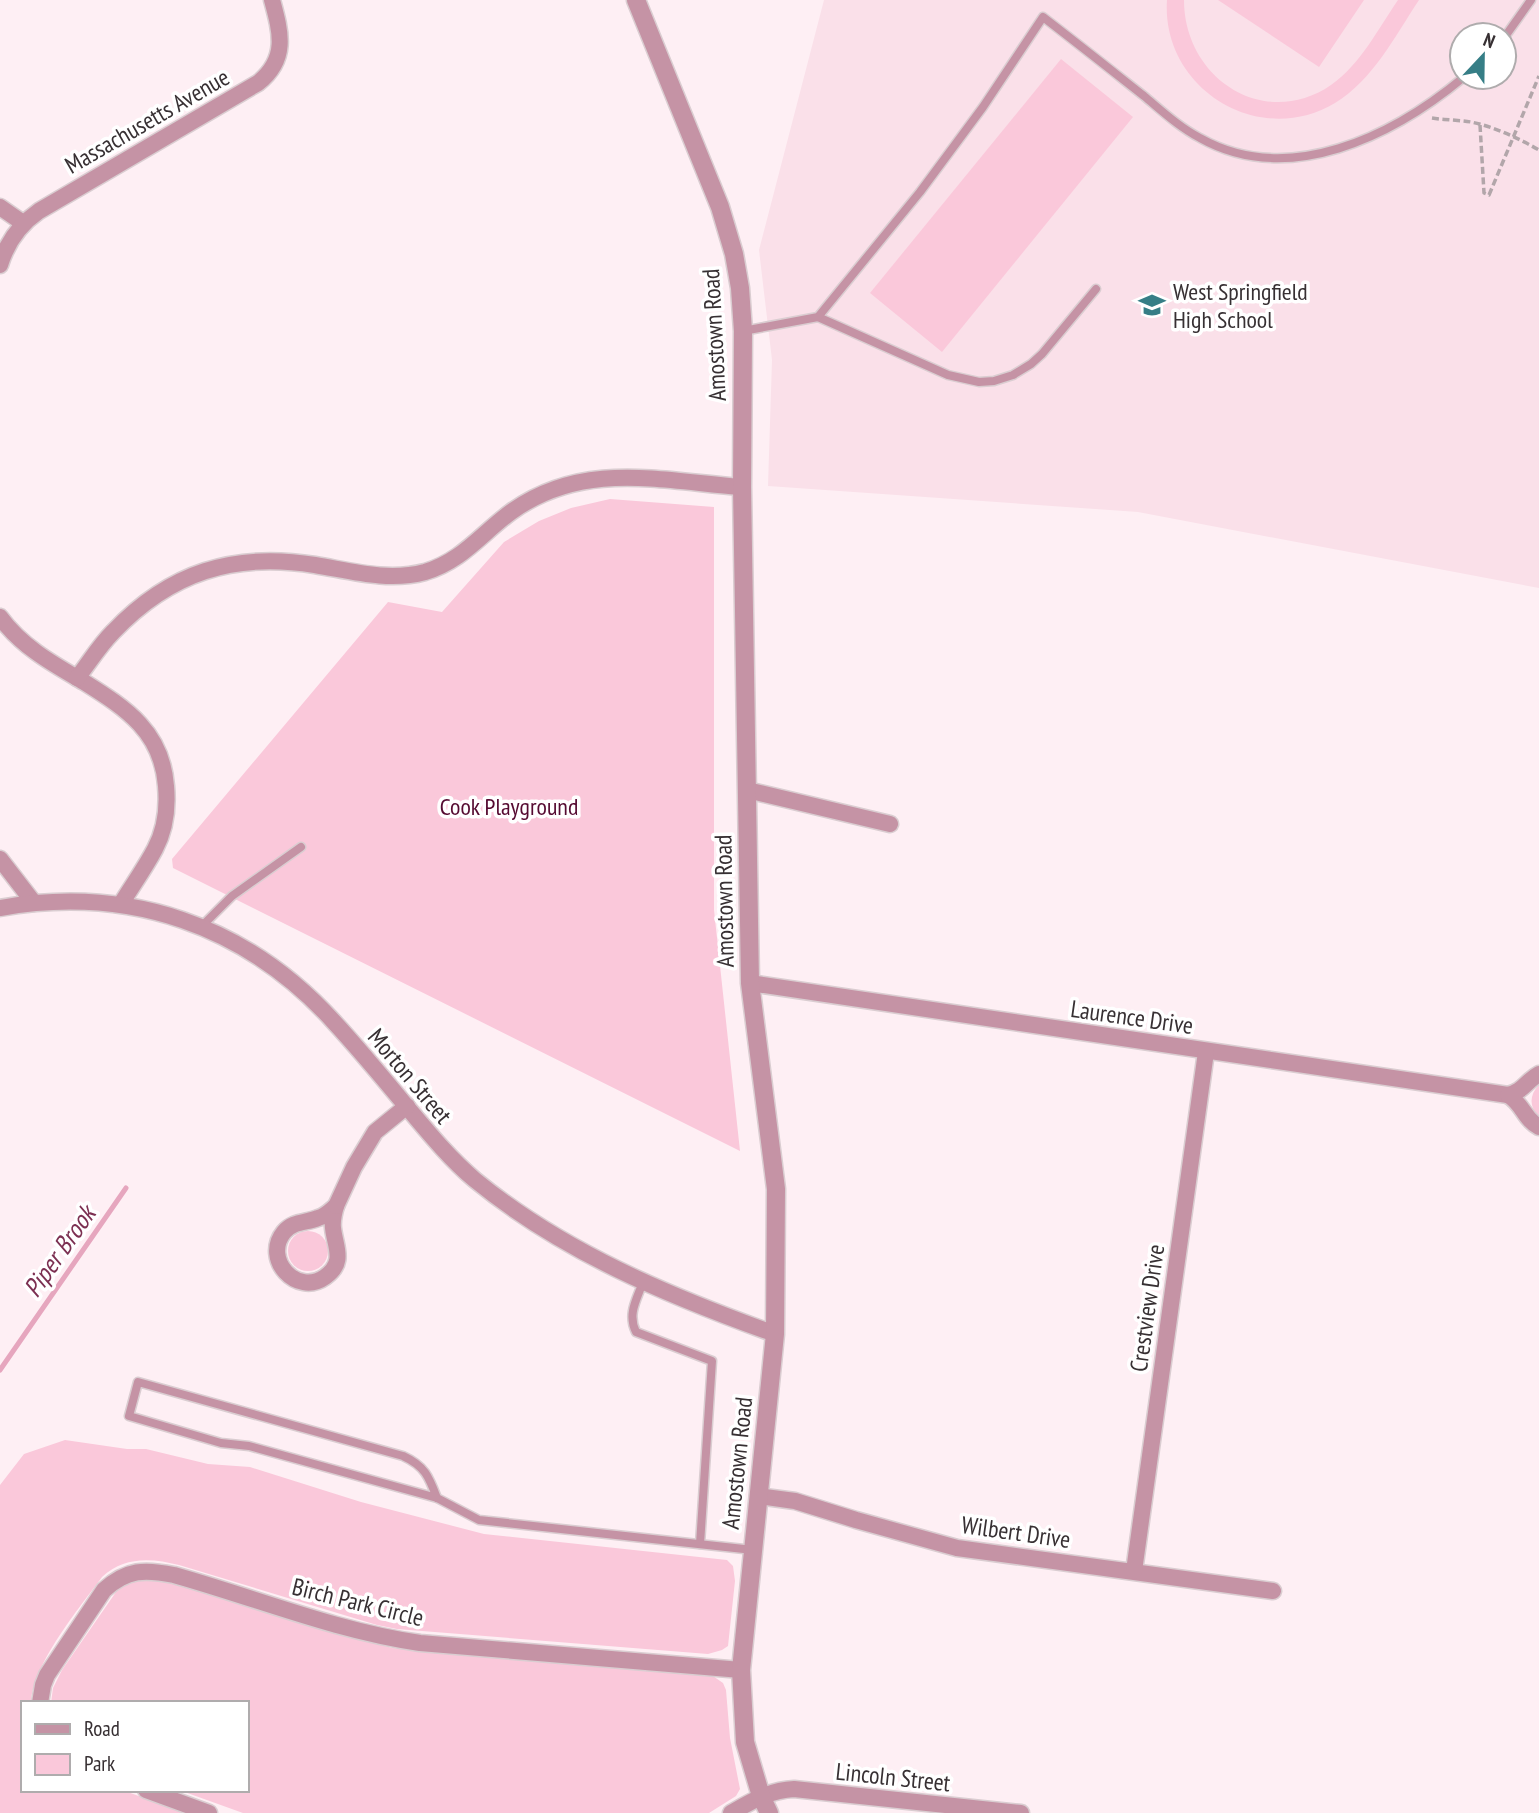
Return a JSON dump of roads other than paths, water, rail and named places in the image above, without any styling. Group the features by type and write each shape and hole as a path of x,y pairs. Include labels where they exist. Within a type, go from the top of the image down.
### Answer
{"street":[{"name":"Massachusetts Avenue","path":"0,265 10,239 23,223 47,205 267,76 278,59 280,46 272,0"},
{"name":"Amostown Road","path":"636,0 720,207 734,254 740,288 743,331 742,487 750,983 776,1189 775,1334 741,1670 745,1742 761,1796 769,1813"},
{"path":"0,207 23,223"},
{"path":"77,678 111,633 137,610 179,582 213,568 271,561 308,564 365,575 410,575 450,562 472,547 512,511 564,486 627,476 742,487"},
{"path":"0,617 26,646 110,698 133,716 151,738 163,764 167,805 160,836 155,849 121,904"},
{"path":"747,790 890,824"},
{"path":"0,859 34,903"},
{"name":"Morton Street","path":"0,908 34,903 88,901 121,904 164,914 201,927 246,948 300,988 333,1020 459,1166 492,1193 563,1240 643,1282 675,1297 775,1334"},
{"name":"Laurence Drive","path":"750,983 1508,1095"},
{"name":"Crestview Drive","path":"1133,1571 1206,1052"},
{"path":"1508,1095 1517,1093 1539,1074"},
{"path":"1508,1095 1517,1100 1526,1117 1539,1128"},
{"path":"336,1206 317,1219 292,1225 280,1238 278,1260 292,1278 303,1282 315,1281 334,1268 338,1251 333,1227 336,1206 354,1167 375,1132 407,1107"},
{"name":"Wilbert Drive","path":"758,1496 806,1503 957,1548 1273,1591"},
{"name":"Birch Park Circle","path":"40,1701 47,1675 104,1590 122,1576 138,1571 174,1575 389,1638 420,1643 741,1670"},
{"name":"Lincoln Street","path":"761,1796 794,1789 1021,1813"},
{"path":"151,1792 209,1813"},
{"path":"731,1813 761,1796"}],"lane":[{"path":"1516,21 1531,0"},
{"path":"818,317 920,192 983,107 1043,17 1182,127 1218,147 1256,158 1280,160 1320,153 1359,141 1416,114 1448,89"},
{"path":"743,331 818,317 948,375 979,383 1013,375 1031,364 1097,289"},
{"path":"201,927 232,896 301,847"},
{"path":"643,1282 631,1317 636,1332 712,1361 700,1544"},
{"path":"437,1498 424,1470 402,1456 138,1382 129,1416 221,1443 249,1446 437,1498 479,1520 753,1550"}],"waterway":[{"name":"Piper Brook","path":"0,1370 126,1188"}],"place":[{"name":"West Springfield High School","path":"1152,305"}],"park label":[{"name":"Cook Playground","path":"509,806"}]}
